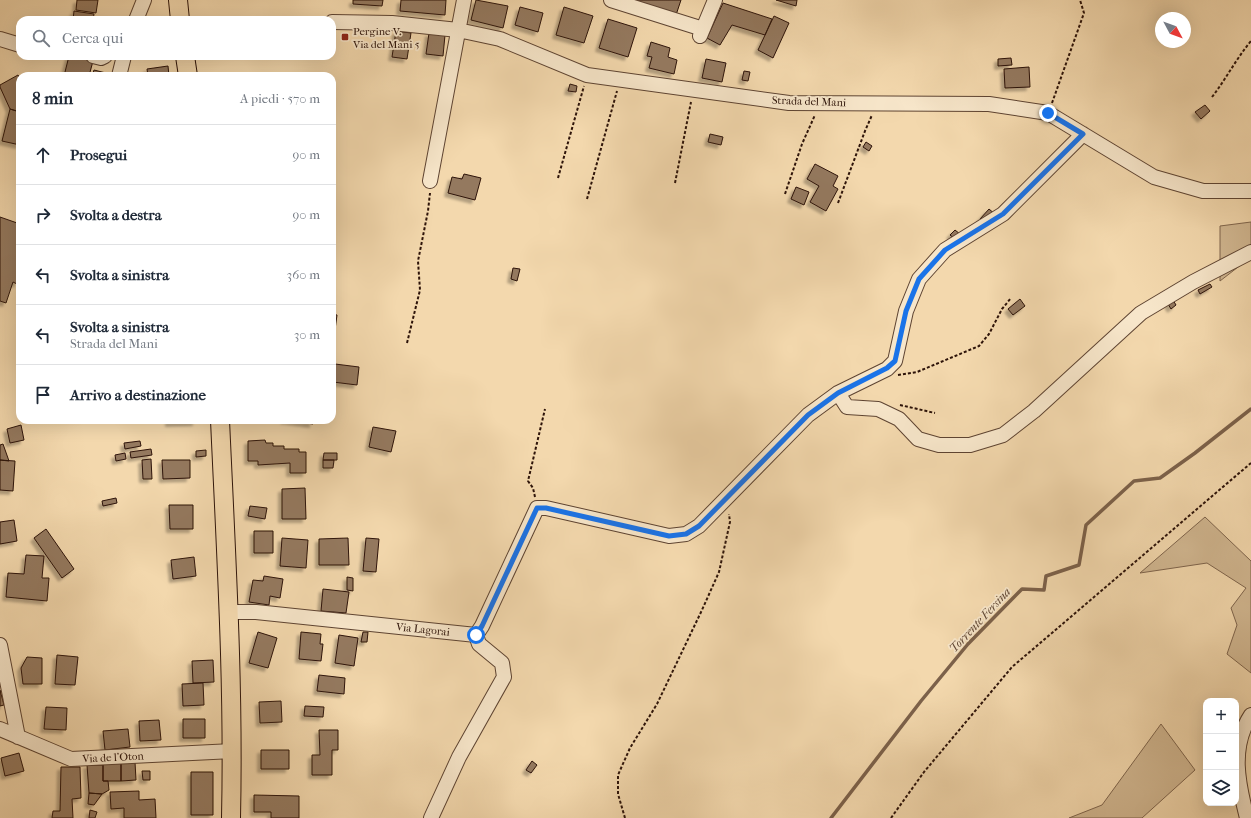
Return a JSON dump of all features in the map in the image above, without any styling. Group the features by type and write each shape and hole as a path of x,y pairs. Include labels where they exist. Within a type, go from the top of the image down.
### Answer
{"main road":[{"path":"178,0 180,16"},
{"path":"186,60 187,72"},
{"path":"220,424 230,612 232,751 231,818"}],"street":[{"path":"138,16 144,0"},
{"path":"430,181 464,0"},
{"path":"611,0 701,33 715,0"},
{"name":"Strada del Mani","path":"336,22 392,23 458,30 500,39 587,75 789,103 989,104 1048,113 1154,177 1203,191 1251,191"},
{"path":"0,39 16,44"},
{"path":"120,72 123,60"},
{"path":"431,818 459,757 504,677 502,663 478,644 476,635 482,626 537,508 546,508 669,536 686,534 699,526 808,415 838,393 887,368 895,361 906,311 919,279 945,250 1003,214 1083,134"},
{"path":"838,393 847,407 878,409 899,419 918,439 939,445 970,445 1003,435 1034,411 1141,313 1194,282 1251,252"},
{"name":"Via Lagorai","path":"230,612 256,612 476,635"},
{"path":"0,645 18,736"},
{"path":"1247,818 1239,785 1237,754 1247,721 1251,715"},
{"name":"Via de l'Oton","path":"0,730 18,736 71,759 232,751"}],"path":[{"path":"1048,113 1084,13 1080,0"},
{"path":"1212,97 1231,72 1238,56 1251,42"},
{"path":"558,178 587,75"},
{"path":"587,199 617,91 617,80"},
{"path":"675,184 680,166 689,107 696,90"},
{"path":"786,194 802,144 820,103"},
{"path":"838,203 865,131 878,103"},
{"path":"407,343 420,290 418,261 428,211 430,181"},
{"path":"887,368 895,375 917,372 979,346 989,334 1002,309 1011,298"},
{"path":"537,508 535,495 528,481 545,409"},
{"path":"891,818 924,772 1012,667 1251,462"},
{"path":"625,818 618,794 618,775 630,748 657,704 718,572 730,522 725,499"}],"shaded area":[{"path":"1251,222 1251,257 1220,281 1220,226"},
{"path":"1205,517 1251,561 1251,673 1227,654 1237,625 1231,608 1246,588 1207,563 1140,573"},
{"path":"1161,724 1195,770 1142,818 1069,818 1102,805"}],"building":[{"path":"77,0 98,0 96,13 76,10"},
{"path":"353,0 383,0 382,6 353,4"},
{"path":"401,0 446,0 445,15 400,11"},
{"path":"476,0 508,6 503,28 471,20"},
{"path":"632,0 681,0 676,15"},
{"path":"776,0 797,0 796,6"},
{"path":"723,3 772,19 765,35 732,25 720,45 707,38"},
{"path":"520,7 543,13 538,32 515,25"},
{"path":"564,7 593,16 584,43 556,35"},
{"path":"74,11 94,14 94,16 73,16"},
{"path":"774,16 789,23 773,58 758,50"},
{"path":"608,19 637,28 628,57 599,48"},
{"path":"396,31 411,33 407,59 392,57"},
{"path":"429,33 445,35 443,56 426,54"},
{"path":"651,42 670,48 668,57 677,60 674,74 649,68 652,57 647,56"},
{"path":"1011,58 1012,65 998,66 998,59"},
{"path":"706,59 726,63 722,82 702,78"},
{"path":"68,60 93,61 90,72 65,72"},
{"path":"168,66 169,72 147,72 147,69"},
{"path":"1029,67 1030,87 1005,88 1004,69"},
{"path":"744,71 750,72 748,81 742,80"},
{"path":"16,76 16,111 10,109 0,85"},
{"path":"570,84 577,86 576,92 568,91"},
{"path":"1205,105 1210,111 1201,119 1195,112"},
{"path":"10,109 16,111 16,144 2,141"},
{"path":"710,134 723,137 721,145 708,142"},
{"path":"866,142 872,146 869,151 863,147"},
{"path":"815,164 838,176 833,186 838,189 826,211 810,202 819,186 807,179"},
{"path":"464,174 481,178 475,200 448,193 452,177 462,179"},
{"path":"796,187 809,192 804,205 791,199"},
{"path":"989,209 996,215 984,222 980,219"},
{"path":"0,217 16,223 16,284 13,282 6,303 0,301"},
{"path":"955,230 960,234 955,239 950,235"},
{"path":"513,268 520,269 517,281 511,279"},
{"path":"1210,284 1212,287 1200,294 1198,290"},
{"path":"1020,299 1025,306 1013,315 1008,309"},
{"path":"1173,300 1176,305 1171,309 1168,304"},
{"path":"336,364 359,367 357,385 336,382"},
{"path":"21,425 24,440 10,443 7,429"},
{"path":"373,427 396,431 391,452 369,447"},
{"path":"265,440 266,443 273,443 273,446 284,446 284,449 299,449 299,452 306,452 306,473 290,473 290,463 258,465 258,461 248,461 248,441"},
{"path":"140,441 141,446 125,449 124,443"},
{"path":"3,444 9,461 0,460 0,445"},
{"path":"151,449 152,455 131,458 130,452"},
{"path":"206,450 206,456 196,457 196,451"},
{"path":"125,453 126,459 116,461 115,455"},
{"path":"324,453 337,453 337,460 323,460"},
{"path":"151,459 152,479 143,479 142,460"},
{"path":"0,460 15,461 13,491 0,490"},
{"path":"162,460 190,460 190,478 163,479"},
{"path":"323,460 334,460 333,468 323,468"},
{"path":"305,488 306,519 282,519 282,489"},
{"path":"116,498 117,503 103,506 102,501"},
{"path":"169,505 193,505 193,529 170,529"},
{"path":"250,506 267,508 265,519 248,516"},
{"path":"14,520 17,541 0,544 0,522"},
{"path":"46,529 74,569 62,578 34,538"},
{"path":"254,531 273,531 273,553 254,553"},
{"path":"282,538 308,540 306,568 280,566"},
{"path":"348,538 349,565 319,565 319,539"},
{"path":"366,538 379,539 376,572 363,571"},
{"path":"26,555 44,556 42,578 49,578 47,601 6,597 8,573 24,574"},
{"path":"194,557 196,576 173,579 171,560"},
{"path":"264,576 283,579 280,598 270,596 269,605 249,602 253,580 263,581"},
{"path":"347,577 353,578 353,591 347,590"},
{"path":"323,589 349,592 346,613 321,611"},
{"path":"258,632 277,638 268,668 249,663"},
{"path":"301,632 321,634 320,644 323,644 321,661 299,659"},
{"path":"363,632 368,632 367,642 361,642"},
{"path":"339,635 358,638 354,666 335,663"},
{"path":"57,655 78,657 75,685 55,684"},
{"path":"27,657 42,658 42,684 23,684 21,668"},
{"path":"213,660 214,682 193,683 192,661"},
{"path":"319,675 345,678 344,694 317,691"},
{"path":"203,683 204,705 183,706 182,684"},
{"path":"0,690 4,705 0,706"},
{"path":"281,701 282,722 260,723 259,702"},
{"path":"305,706 324,707 323,717 304,716"},
{"path":"46,707 67,708 66,730 44,729"},
{"path":"183,719 205,719 205,738 183,738"},
{"path":"159,720 161,740 140,741 139,721"},
{"path":"128,729 130,747 105,750 103,731"},
{"path":"319,730 338,730 338,750 332,750 332,775 312,775 312,755 320,755"},
{"path":"261,750 289,750 289,769 261,769"},
{"path":"19,753 24,771 5,776 1,758"},
{"path":"121,761 121,781 103,781 103,762"},
{"path":"532,761 537,765 531,773 526,770"},
{"path":"135,762 136,780 121,781 121,763"},
{"path":"87,765 103,765 103,781 108,781 109,790 102,794 89,793"},
{"path":"61,767 80,767 81,798 72,799 73,818 52,818 53,811 60,811"},
{"path":"142,771 150,771 150,780 143,780"},
{"path":"191,772 213,772 213,815 191,815"},
{"path":"139,791 139,800 155,799 156,818 124,818 124,808 111,809 110,792"},
{"path":"89,793 102,794 94,805 88,804"},
{"path":"254,795 299,796 299,818 271,818 271,812 254,812"},
{"path":"90,810 97,812 95,818 89,818"}],"waterway":[{"name":"Torrente Fersina","path":"831,818 921,701 968,644 1022,589 1044,590 1046,576 1079,565 1086,525 1134,481 1160,478 1195,453 1251,409"}],"place":[{"name":"Pergine V. Via del Mani 5","path":"345,37"}],"route":[{"path":"476,635 482,626 537,508 546,508 669,536 686,534 699,526 808,415 838,393 887,368 895,361 906,311 919,279 945,250 1003,214 1083,134 1048,113"}]}
